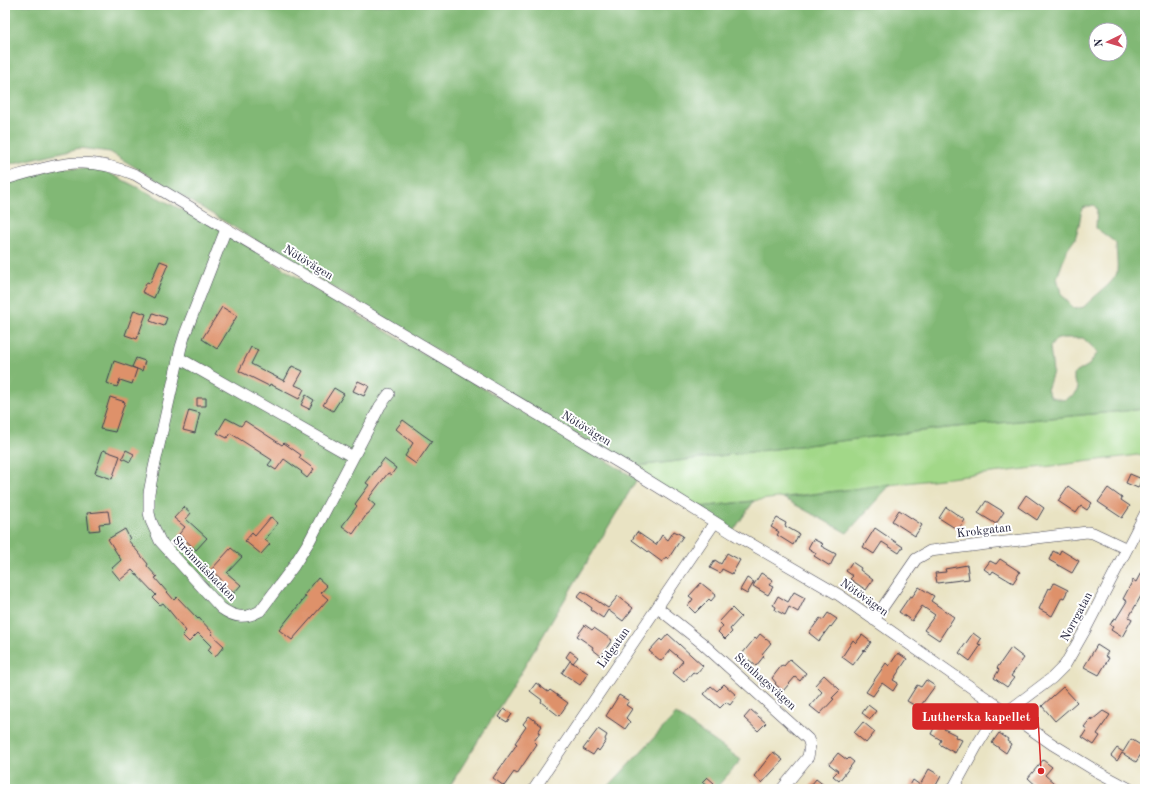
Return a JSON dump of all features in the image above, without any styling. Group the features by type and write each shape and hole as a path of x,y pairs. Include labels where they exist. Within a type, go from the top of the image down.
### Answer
{"street":[{"name":"Nötövägen","path":"5,179 63,164 90,163 115,167 136,175 839,595 1075,759 1130,789"},
{"name":"Strömnäsbacken","path":"226,229 185,334 149,493 151,521 160,541 221,608 234,616 252,615 260,611 293,567 310,540 380,406 389,394"},
{"path":"179,358 353,457"},
{"name":"Norrgatan","path":"953,789 976,747 1004,710 1052,678 1065,665 1085,630 1145,514"},
{"name":"Lidgatan","path":"534,789 715,522"},
{"name":"Krokgatan","path":"874,620 916,559 930,551 1086,532 1093,533 1127,549"},
{"name":"Stenhagsvägen","path":"658,608 707,648 808,739 810,745 808,756 782,789"}],"green space":[{"path":"5,5 1145,5 1145,409 946,428 629,467 110,152 80,148 5,165","holes":["1094,205 1097,209 1096,228 1116,243 1117,272 1112,281 1084,307 1075,309 1061,293 1057,278 1067,250 1075,239 1082,208","1057,338 1083,338 1098,352 1089,365 1074,374 1074,381 1078,388 1075,394 1064,400 1051,397 1047,390 1053,372 1050,347"]},
{"path":"62,167 101,169 224,231 338,303 637,479 520,674 448,789 5,789 5,180"},
{"path":"1145,409 1145,454 691,508 629,467 946,428"},
{"path":"891,484 847,533 783,498"},
{"path":"754,501 731,534 691,508"},
{"path":"676,714 741,760 715,789 606,789"}],"building":[{"path":"160,261 168,264 154,298 142,292 147,282 150,283"},
{"path":"222,307 237,316 217,349 202,339"},
{"path":"134,310 146,314 137,339 125,335"},
{"path":"153,313 167,318 164,326 150,321"},
{"path":"251,347 258,350 251,364 284,381 292,366 303,371 295,385 304,389 299,399 270,384 269,386 239,371"},
{"path":"136,358 145,361 142,371 132,367"},
{"path":"114,361 137,369 132,384 120,380 117,387 107,383"},
{"path":"358,381 369,386 364,396 353,391"},
{"path":"334,388 344,394 333,411 323,405"},
{"path":"306,395 314,400 309,409 301,405"},
{"path":"110,397 125,402 115,432 100,429"},
{"path":"197,398 206,398 206,406 197,406"},
{"path":"189,410 200,413 195,433 183,430"},
{"path":"226,418 241,426 245,421 282,445 284,443 301,455 299,458 314,469 307,478 301,473 302,472 284,459 276,470 268,465 272,460 230,433 227,438 217,433"},
{"path":"403,420 432,441 416,464 405,456 413,443 396,429"},
{"path":"103,450 120,456 112,479 95,473"},
{"path":"126,450 134,454 130,462 122,458"},
{"path":"384,459 396,468 391,475 388,473 368,499 375,505 353,534 342,526 357,506 355,504 369,485 366,483"},
{"path":"1130,474 1142,479 1138,488 1126,483"},
{"path":"1068,486 1092,503 1087,510 1081,506 1076,513 1058,501"},
{"path":"1108,488 1130,506 1122,518 1098,502"},
{"path":"1026,495 1044,508 1037,520 1018,507"},
{"path":"986,501 1004,512 996,524 978,513"},
{"path":"184,507 191,513 186,519 207,538 196,550 179,534 185,527 174,518"},
{"path":"946,507 965,520 958,530 939,518"},
{"path":"899,510 922,525 915,536 892,521"},
{"path":"108,511 110,523 99,524 100,530 89,531 87,513"},
{"path":"271,517 278,523 265,540 270,544 261,554 245,541 252,533 255,536"},
{"path":"777,518 786,523 785,526 799,534 793,545 777,535 779,532 771,527"},
{"path":"875,528 903,547 899,553 882,542 874,554 863,547"},
{"path":"125,529 130,539 128,540 148,564 147,566 157,577 155,578 174,600 177,597 198,619 199,618 213,633 211,634 224,646 215,657 208,650 211,646 198,633 189,642 182,635 186,631 163,603 160,605 153,598 156,595 132,570 120,580 111,569 121,560 108,539"},
{"path":"674,531 683,536 668,559 666,557 662,562 632,540 637,532 656,545 662,535 668,540"},
{"path":"813,539 823,544 821,546 836,554 830,566 814,556 816,553 808,548"},
{"path":"231,548 242,557 227,573 241,585 234,593 225,586 226,584 211,570"},
{"path":"1061,550 1079,561 1072,573 1049,560 1053,551 1059,554"},
{"path":"727,553 740,560 732,574 722,569 720,573 710,568 715,560 721,564"},
{"path":"1000,559 1020,572 1013,583 993,571 991,574 984,569 990,561 996,564"},
{"path":"852,562 861,568 860,570 873,580 866,590 850,579 853,576 846,571"},
{"path":"967,565 969,579 937,583 935,573 946,572 945,569"},
{"path":"1145,565 1145,589 1129,617 1132,619 1122,637 1111,630 1113,627 1110,625 1114,618 1116,619 1127,601 1123,599 1133,580 1136,582"},
{"path":"761,573 773,580 769,585 773,587 768,595 753,586"},
{"path":"318,578 327,586 321,593 328,599 292,640 279,630 306,596 304,595"},
{"path":"747,578 754,582 747,594 740,590"},
{"path":"701,583 716,595 711,601 709,599 695,613 688,606 693,599 689,596"},
{"path":"1054,583 1068,590 1064,598 1062,597 1052,616 1039,609 1049,588 1051,589"},
{"path":"919,587 934,596 931,601 954,617 939,640 924,630 935,615 922,606 912,621 899,612 910,596 912,597"},
{"path":"582,591 608,608 618,596 633,608 623,621 608,610 603,618 591,610 592,608 577,597"},
{"path":"794,592 805,598 798,612 789,607 785,615 775,610 776,607 773,605 778,596 788,602"},
{"path":"732,608 741,617 730,629 732,632 725,639 718,632 723,626 719,622"},
{"path":"828,613 837,619 819,641 809,633 820,618 823,620"},
{"path":"585,625 592,630 594,628 612,640 601,656 592,649 593,647 577,636"},
{"path":"973,633 981,639 978,644 981,645 970,661 959,653"},
{"path":"668,634 703,666 696,674 693,672 684,682 673,673 683,661 670,650 661,661 649,651 660,639 662,641"},
{"path":"760,634 771,643 762,654 764,656 756,666 742,654"},
{"path":"862,635 871,642 853,665 842,657 853,640 856,643"},
{"path":"1097,645 1108,652 1105,656 1109,658 1099,675 1084,667"},
{"path":"1011,648 1024,658 1011,676 1014,678 1007,687 994,678 999,670 997,668"},
{"path":"570,651 578,657 573,663 566,657"},
{"path":"898,653 907,659 893,680 898,683 893,691 882,683 873,696 866,692 886,663 889,666"},
{"path":"790,659 806,673 800,681 795,677 783,691 775,684 776,683 772,678 782,665 784,666"},
{"path":"570,661 588,673 580,685 562,673"},
{"path":"824,675 840,690 820,714 810,706 822,692 815,685"},
{"path":"926,680 935,686 919,708 907,701 917,685 921,687"},
{"path":"536,683 548,692 550,690 568,703 559,716 530,691"},
{"path":"724,684 737,696 730,705 726,702 720,708 704,694 711,686 717,691"},
{"path":"1063,687 1077,702 1055,721 1042,706"},
{"path":"619,695 629,701 626,705 632,709 626,718 630,722 625,729 606,716"},
{"path":"868,705 876,711 870,719 862,713"},
{"path":"504,709 512,714 507,722 499,717"},
{"path":"751,710 766,723 758,731 744,718"},
{"path":"1103,711 1110,715 1097,734 1100,736 1094,745 1082,737 1087,729 1084,727 1091,718 1092,720"},
{"path":"529,716 542,726 538,732 540,733 534,741 537,744 517,774 514,772 504,786 493,778 517,744 515,743 526,727 523,724"},
{"path":"938,720 947,724 944,729 962,740 955,753 939,744 941,740 931,734"},
{"path":"863,722 875,732 866,743 854,733"},
{"path":"598,729 607,735 605,739 606,741 599,751 597,749 593,755 583,749"},
{"path":"999,733 1008,739 1007,741 1011,744 1006,753 992,743"},
{"path":"1131,739 1145,748 1136,762 1122,753 1117,761 1111,756 1117,748 1123,752"},
{"path":"773,752 783,760 762,783 754,776"},
{"path":"838,753 847,760 849,758 854,762 839,781 833,776 838,771 829,764"},
{"path":"1043,760 1052,767 1045,775 1054,783 1048,789 1040,789 1028,778"},
{"path":"929,769 941,776 934,789 908,789 913,780 920,785"},
{"path":"707,777 714,783 709,788 702,782"},
{"path":"816,779 829,789 808,789"}],"place":[{"name":"Lutherska kapellet","path":"1041,771"}]}
